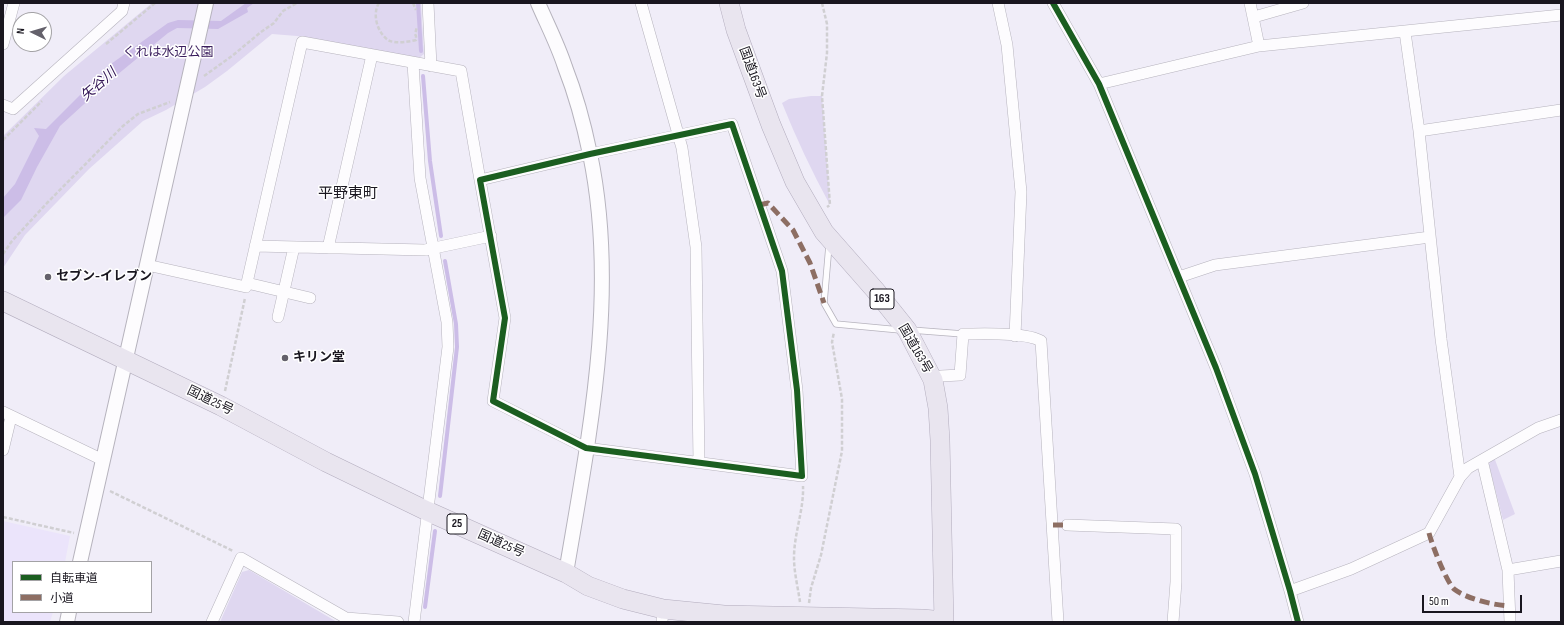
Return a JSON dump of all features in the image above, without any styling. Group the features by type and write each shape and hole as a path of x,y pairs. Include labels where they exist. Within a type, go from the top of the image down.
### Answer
{"highway":[{"name":"国道163号","path":"729,3 736,30 771,125 795,182 824,232 875,290 907,330 933,380 938,408 940,440 944,622"},
{"name":"国道25号","path":"3,301 221,406 326,462 427,511 566,573 588,586 662,615 724,615 804,612 922,619 944,622"}],"street":[{"path":"3,105 13,109 122,11 124,3"},
{"path":"80,561 147,265 196,79 206,3"},
{"path":"428,3 431,66"},
{"path":"538,3 565,66 576,99 590,154 598,207 602,298 597,362 586,448 566,573"},
{"path":"641,3 682,148 696,247 699,463"},
{"path":"998,3 1007,45 1021,192 1015,336"},
{"path":"1053,3 1099,84 1216,368 1255,474 1298,622"},
{"path":"1250,3 1260,46"},
{"path":"1254,17 1303,3"},
{"path":"3,44 10,9"},
{"path":"1099,84 1260,46 1561,15"},
{"path":"1405,32 1419,131 1441,339 1460,477"},
{"path":"246,285 302,42 460,71 505,318 493,401 586,448 802,476 797,390 782,271 732,124 590,154 480,180"},
{"path":"328,248 372,55"},
{"path":"413,62 420,178 447,322 448,347 414,622"},
{"path":"1419,131 1561,110"},
{"path":"255,246 425,250 490,236"},
{"path":"1179,277 1215,265 1430,237"},
{"path":"278,317 294,247"},
{"path":"147,265 310,298"},
{"path":"933,380 942,376 960,375 963,334 1015,336 1036,338 1041,341 1058,622"},
{"path":"3,450 7,414 103,460"},
{"path":"1290,591 1351,569 1428,533 1460,477 1468,468 1538,428 1561,420"},
{"path":"1482,460 1508,570 1510,622"},
{"path":"1067,526 1176,529 1176,582 1173,622"},
{"path":"212,622 241,558 346,618 398,622"},
{"path":"1508,570 1561,561"}],"lane":[{"path":"830,239 824,303 836,324 963,334"}],"path":[{"path":"104,45 155,3"},
{"path":"196,79 232,56 274,23 283,11 297,3"},
{"path":"379,3 376,8 375,18 378,28 388,40 396,42 416,40 415,34 417,25"},
{"path":"413,3 417,12"},
{"path":"822,3 827,24 827,53 822,96 830,204 827,207"},
{"path":"3,140 45,98"},
{"path":"3,254 12,241 47,203 123,126 138,114 174,101"},
{"path":"224,393 246,294 246,285"},
{"path":"804,612 821,555 842,451 842,399 832,342 836,324"},
{"path":"802,476 804,499 797,529 794,559 804,612"},
{"path":"110,491 236,552 241,558"},
{"path":"3,517 74,533"}],"shaded area":[{"path":"3,521 70,536 65,561 12,561 12,613 53,613 50,622 3,622"}],"green space":[{"name":"くれは水辺公園","path":"152,3 421,3 424,54 419,58 297,36 272,34 205,87 166,110 143,121 89,169 25,235 3,268 3,136 64,76"},
{"path":"822,96 830,205 804,155 782,103 789,99"},
{"path":"1494,457 1515,514 1503,520 1489,465 1490,459"},
{"path":"249,570 337,622 220,622 242,572"}],"water":[{"name":"矢谷川","path":"246,3 254,3 247,8 248,12 218,29 177,28 168,33 106,84 60,126 37,167 21,200 3,218 3,198 15,184 39,136 34,128 46,129 111,64 168,23 178,20 221,21"}],"waterway":[{"path":"418,3 421,51"},
{"path":"423,76 430,161 441,236"},
{"path":"440,496 457,347 456,324 445,261"},
{"path":"425,607 435,531"}],"marked path":[{"path":"759,205 768,203 793,230 810,263 824,303"},
{"path":"1053,525 1067,525"},
{"path":"1429,533 1443,571 1454,589 1459,593 1480,601 1509,606"}],"cycle path":[{"path":"1053,3 1099,84 1216,368 1255,474 1298,622"},
{"path":"732,124 782,271 797,390 802,476 586,448 493,401 505,318 480,180 590,154 732,124"}],"place":[{"name":"セブン-イレブン","path":"48,277"},
{"name":"キリン堂","path":"285,358"}],"district":[{"name":"平野東町","path":"348,194"}]}
